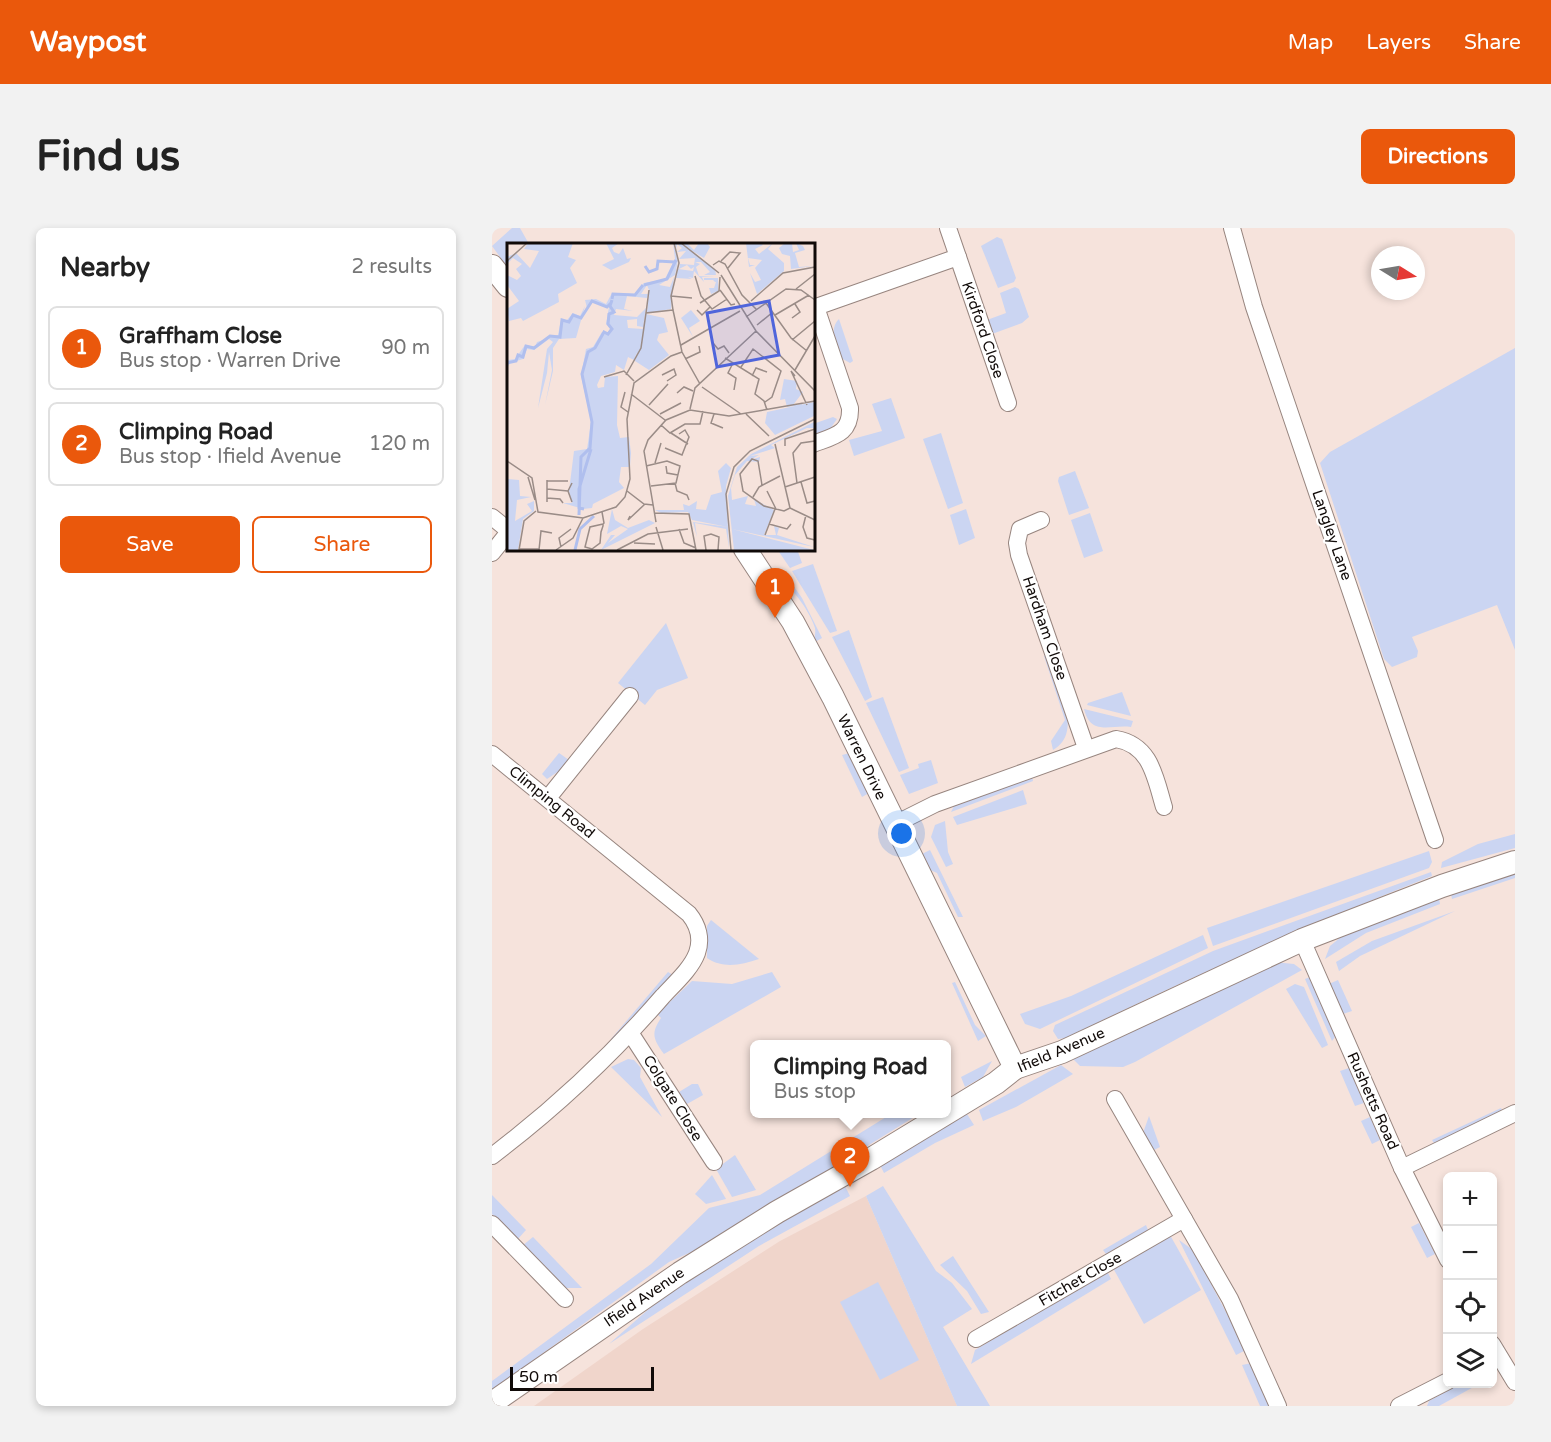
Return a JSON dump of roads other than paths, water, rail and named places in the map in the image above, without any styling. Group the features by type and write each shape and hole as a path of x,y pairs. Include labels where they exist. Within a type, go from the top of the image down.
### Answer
{"street":[{"name":"Kirdford Close","path":"948,228 1008,403"},
{"name":"Langley Lane","path":"1232,228 1254,307 1435,840"},
{"path":"814,444 841,434 847,429 850,418 850,408 815,303 958,257"},
{"path":"492,266 507,285"},
{"path":"492,516 507,530"},
{"name":"Hardham Close","path":"1041,520 1020,529 1017,543 1019,555 1086,748"},
{"path":"492,553 507,532"},
{"name":"Warren Drive","path":"746,550 810,654 1015,1068"},
{"path":"548,798 630,696"},
{"path":"895,824 935,804 1116,739 1137,746 1150,763 1164,807"},
{"name":"Climping Road","path":"492,754 665,893 696,923 699,944 692,964 631,1034 557,1102 492,1156"},
{"name":"Ifield Avenue","path":"951,1111 996,1083 1015,1068 1062,1052 1302,940 1442,886 1515,862"},
{"name":"Rushetts Road","path":"1302,940 1402,1168 1443,1250"},
{"name":"Colgate Close","path":"631,1034 714,1162"},
{"path":"1115,1099 1230,1299 1278,1406"},
{"path":"1402,1168 1515,1113"},
{"name":"Ifield Avenue","path":"492,1403 680,1273 777,1212 871,1160 939,1118"},
{"name":"Fitchet Close","path":"976,1340 1184,1219"},
{"path":"492,1224 565,1299"},
{"path":"1497,1355 1515,1382"},
{"path":"1399,1406 1443,1384"}],"place":[{"name":"Graffham Close","path":"775,618"},
{"name":"Climping Road","path":"850,1187"}]}
